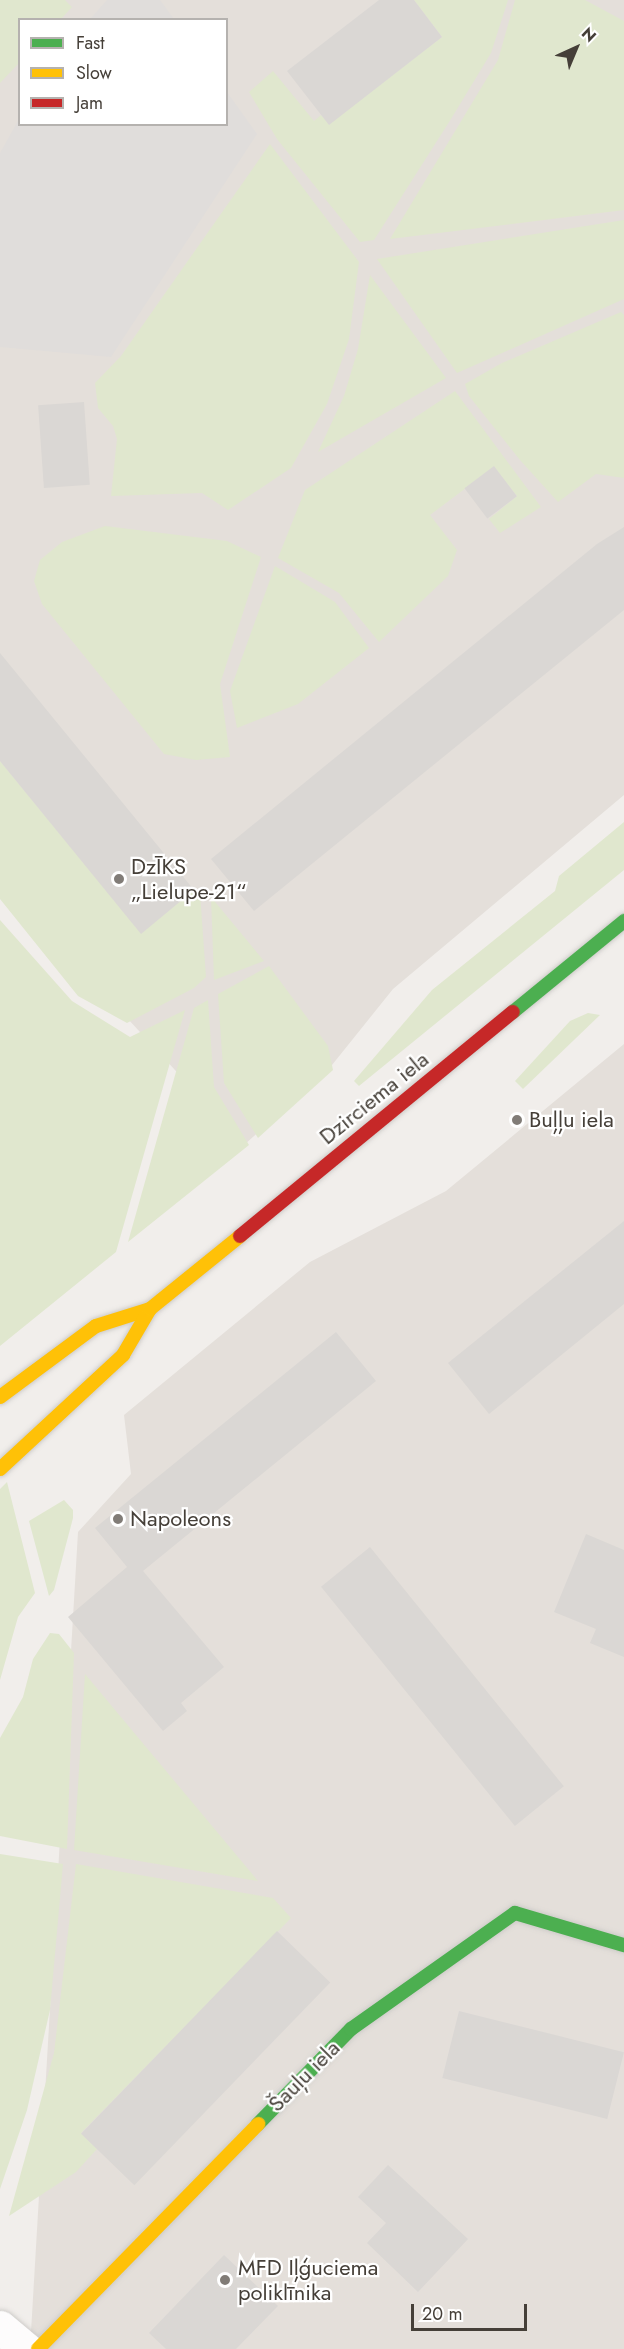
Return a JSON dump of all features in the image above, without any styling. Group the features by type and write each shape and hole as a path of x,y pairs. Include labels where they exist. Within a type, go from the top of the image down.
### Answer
{"street":[{"name":"Dzirciema iela","path":"0,1469 123,1355 150,1309 624,921"},
{"name":"Dzirciema iela","path":"0,1397 96,1326 150,1309"},
{"name":"Šauļu iela","path":"38,2349 343,2037 382,2004 515,1913 624,1945"},
{"path":"0,2327 26,2349"}],"shaded area":[{"path":"0,0 624,0 624,795 393,989 328,1070 244,1145 0,880"},
{"path":"107,0 160,0 173,18 91,18"},
{"path":"228,93 257,134 111,357 0,347 0,153 18,121 18,126 228,126"},
{"path":"624,1044 624,2349 30,2349 78,1532 131,1474 124,1415 310,1262 446,1191"}],"green space":[{"path":"0,0 65,0 72,7 62,18 18,18 18,64 0,83"},
{"path":"414,0 508,0 491,53 451,119 374,240 360,242 277,139 249,92 273,71 314,121 321,115 329,124 442,37"},
{"path":"515,0 585,0 624,21 624,210 390,239 498,60"},
{"path":"270,144 359,262 349,339 327,404 291,468 228,510 202,493 111,496 117,439 113,426 98,408 95,383 121,356"},
{"path":"624,220 624,299 457,373 377,259"},
{"path":"370,275 446,378 318,452 344,396 358,349"},
{"path":"621,312 624,315 624,478 596,474 558,502 520,460 469,396 465,384 502,363"},
{"path":"455,391 541,507 500,533 489,519 517,496 494,467 430,515 457,550 448,576 379,642 339,593 278,558 305,490"},
{"path":"105,526 227,541 261,557 220,684 230,757 196,760 164,754 42,604 34,581 40,560 62,542"},
{"path":"275,566 335,602 369,648 298,704 237,728 230,691"},
{"path":"0,761 141,933 194,890 200,893 206,977 194,988 127,1023 78,996 0,899"},
{"path":"624,822 624,870 359,1086 354,1081 432,990 555,891 559,876"},
{"path":"211,897 264,961 214,980"},
{"path":"0,920 72,1001 130,1037 185,1010 116,1252 0,1346"},
{"path":"269,966 328,1046 333,1070 258,1138 224,1083 218,994"},
{"path":"208,1000 214,1087 249,1145 128,1242 194,1008"},
{"path":"588,1013 600,1015 523,1089 515,1081 570,1021"},
{"path":"7,1482 35,1593 18,1617 0,1680 0,1489"},
{"path":"64,1500 73,1510 73,1518 54,1590 49,1596 29,1521"},
{"path":"50,1633 59,1634 74,1653 67,1849 0,1836 0,1738 23,1697 33,1659"},
{"path":"85,1674 258,1881 74,1850"},
{"path":"0,1854 63,1864 50,2010 27,2110 0,2189"},
{"path":"76,1864 273,1898 291,1918 81,2133 97,2149 76,2172 9,2216 54,2053"}],"building":[{"path":"379,0 414,0 442,37 329,125 287,71"},
{"path":"84,402 90,485 44,488 38,405"},
{"path":"494,466 517,496 487,519 464,488"},
{"path":"624,527 624,610 254,911 211,859 597,544"},
{"path":"0,653 194,890 141,934 0,761"},
{"path":"624,1221 624,1304 489,1414 448,1363"},
{"path":"336,1332 376,1381 143,1571 224,1667 181,1703 187,1711 163,1731 68,1617 127,1567 95,1528"},
{"path":"586,1534 624,1550 624,1657 590,1643 596,1629 554,1612"},
{"path":"370,1547 564,1786 515,1826 321,1587"},
{"path":"277,1931 330,1982 134,2185 81,2134"},
{"path":"459,2011 624,2052 607,2119 442,2078"},
{"path":"388,2165 468,2239 418,2292 367,2243 386,2223 358,2197"},
{"name":"MFD Iļģuciema poliklīnika","path":"224,2255 278,2306 236,2349 166,2349 149,2333"}],"traffic: fast":[{"path":"513,1012 624,921"},
{"path":"258,2124 351,2029 515,1913 624,1945"}],"traffic: slow":[{"path":"0,1469 123,1355 150,1309 240,1236"},
{"path":"0,1397 96,1326 150,1309"},
{"path":"38,2349 258,2124"}],"traffic: jam":[{"path":"240,1236 513,1012"}],"place":[{"name":"DzĪKS „Lielupe-21“","path":"119,879"},
{"name":"Buļļu iela","path":"517,1120"},
{"name":"Napoleons","path":"118,1519"},
{"name":"MFD Iļģuciema poliklīnika","path":"225,2280"}]}
